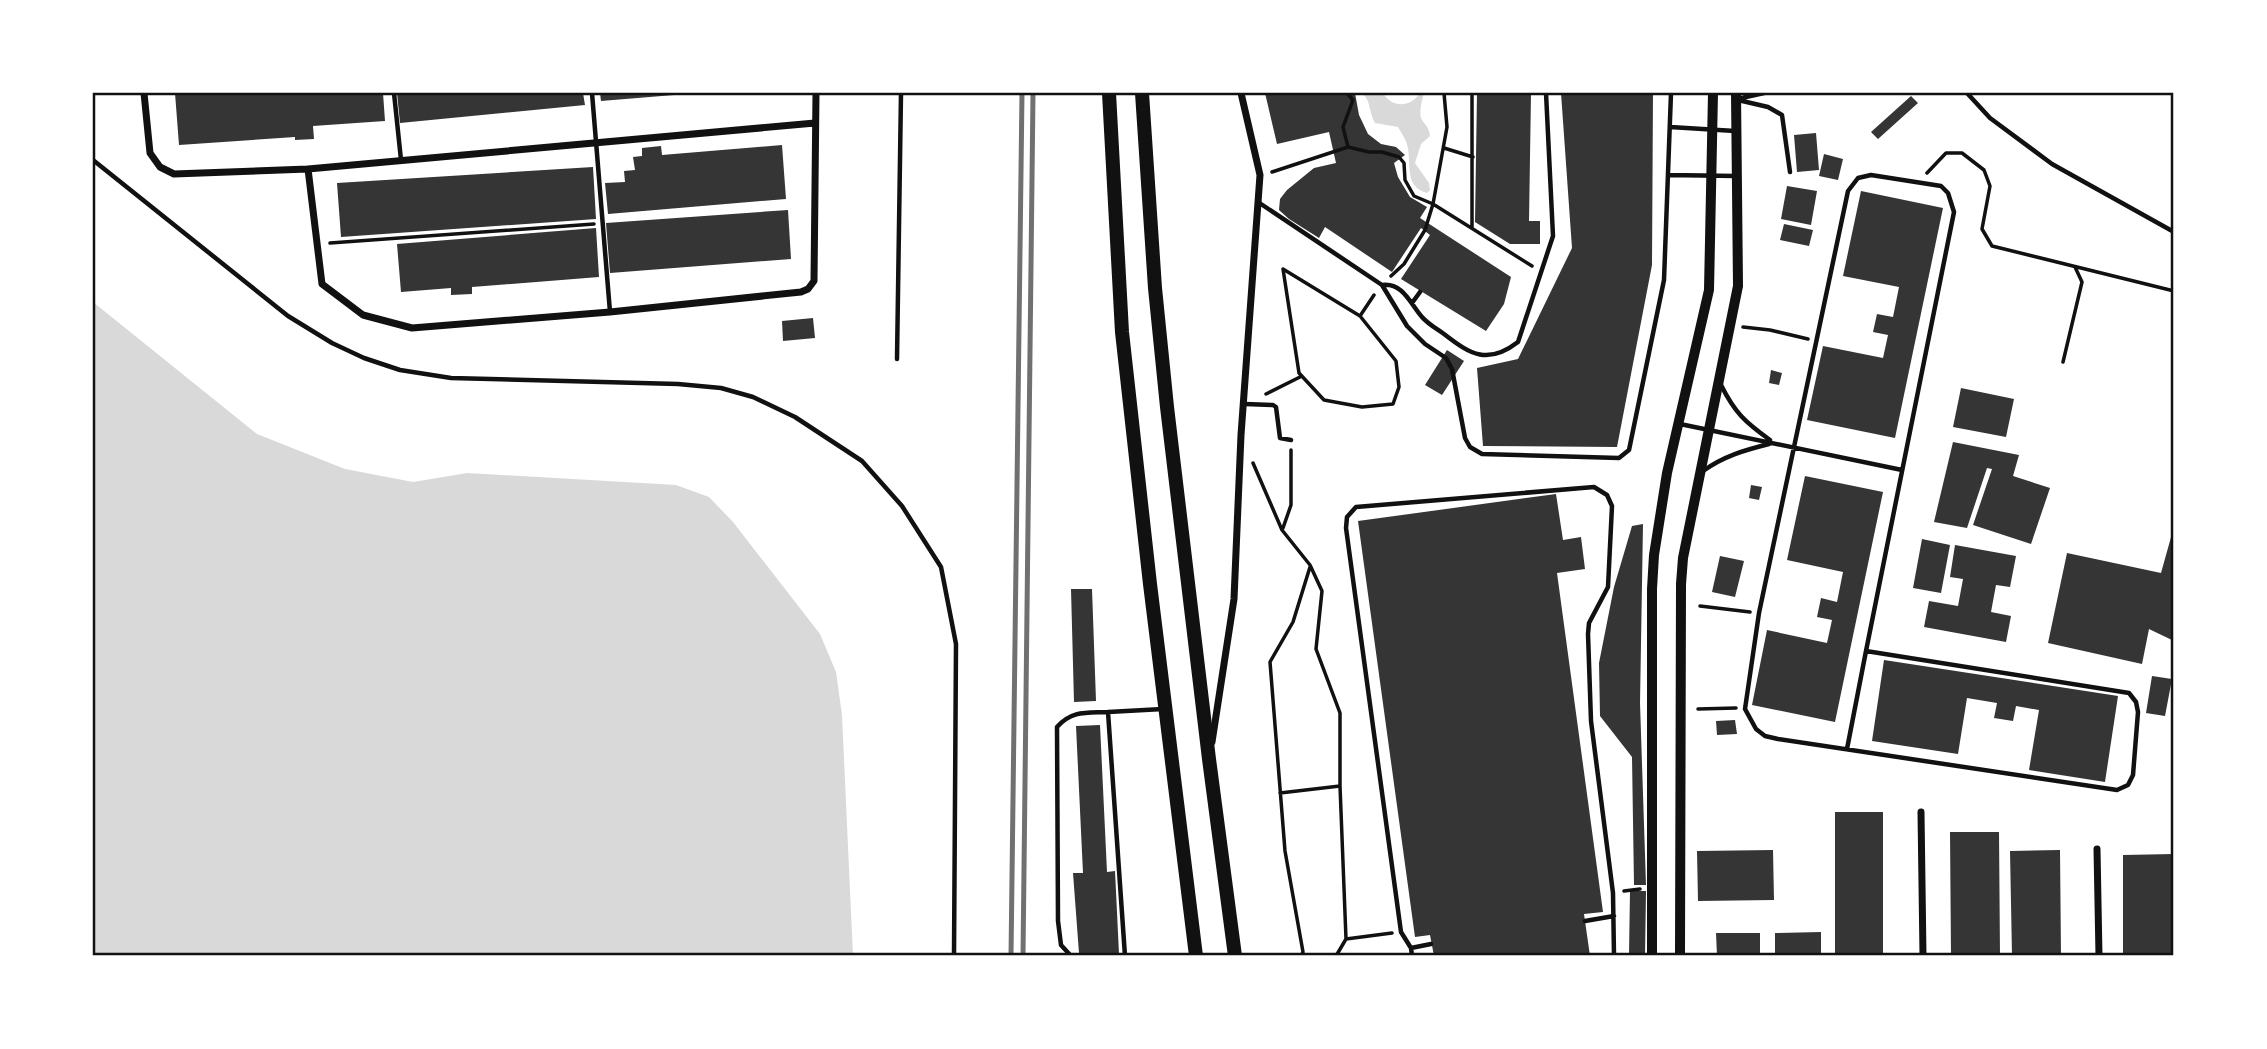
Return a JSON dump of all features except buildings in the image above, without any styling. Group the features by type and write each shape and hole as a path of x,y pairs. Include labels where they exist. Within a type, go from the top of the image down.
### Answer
{"highway":[{"path":"1109,93 1122,332 1196,956"},
{"path":"1142,93 1155,288 1209,759 1235,956"}],"street":[{"path":"144,93 150,153 160,167 174,174 308,169 815,123"},
{"path":"308,169 322,284 363,314 412,328 610,312 801,292 808,289 814,281 816,93"},
{"path":"1209,759 1234,599 1241,435 1260,175 1241,93"},
{"path":"1652,956 1654,888 1651,589 1667,473 1709,290 1713,93"},
{"path":"1680,956 1681,584 1683,558 1738,286 1736,96"},
{"path":"1921,812 1923,956"},
{"path":"2097,849 2099,956"}],"lane":[{"path":"394,93 401,161"},
{"path":"592,93 610,312"},
{"path":"897,359 901,93"},
{"path":"1382,285 1390,284 1404,292 1423,318 1472,353 1503,353 1518,342 1553,236 1546,93"},
{"path":"1257,202 1382,285 1408,326 1425,344 1446,358 1452,369 1465,438 1470,447 1482,454 1619,458 1629,450 1664,280 1671,93"},
{"path":"1736,96 1764,93"},
{"path":"1967,93 1990,118 2052,164 2174,232"},
{"path":"1736,96 1768,107 1782,116 1790,172"},
{"path":"1670,127 1737,131"},
{"path":"93,160 288,316 363,358 400,370 451,378 678,384 721,388 753,397 794,416 862,461 902,506 941,567 956,644 954,956"},
{"path":"1668,175 1737,176"},
{"path":"1847,749 1866,651 1902,470 1954,212 1948,193 1941,186 1871,175 1858,178 1848,191 1759,613 1745,709 1756,729 1765,736 1777,739 2117,790 2128,785 2133,775 2138,712 2136,702 2129,693 1866,651"},
{"path":"1412,303 1420,292"},
{"path":"1719,382 1731,406 1773,443"},
{"path":"1244,404 1276,407 1280,438 1291,440"},
{"path":"1679,424 1902,470"},
{"path":"1701,472 1736,453 1773,443"},
{"path":"1412,956 1411,948 1401,932 1346,528 1347,517 1356,508 1594,488 1607,495 1612,506 1608,587 1589,623 1588,634 1591,721 1613,894 1614,956"},
{"path":"1074,956 1061,945 1059,921 1057,727 1065,718 1079,713 1166,708"},
{"path":"1108,712 1125,956"},
{"path":"1585,921 1614,916"},
{"path":"1411,948 1432,944"}],"path":[{"path":"1347,93 1353,100 1343,127 1348,147"},
{"path":"1404,264 1425,230 1433,204 1447,127 1444,93"},
{"path":"1472,93 1472,228"},
{"path":"1281,170 1348,147 1399,157 1404,163 1405,180 1414,196 1433,204 1532,266"},
{"path":"1444,148 1473,157"},
{"path":"1918,182 1946,153 1962,153 1984,170 1990,186 1982,229 1993,246 2174,291"},
{"path":"317,243 603,224"},
{"path":"2063,362 2082,282 2075,267"},
{"path":"1283,269 1360,316 1396,361 1399,387 1393,404 1362,407 1324,400 1299,373 1283,269"},
{"path":"1360,316 1369,301"},
{"path":"1731,325 1770,330 1817,341"},
{"path":"1289,383 1302,376"},
{"path":"1241,435 1282,530 1310,565 1322,591 1316,649 1340,713 1346,939 1336,956"},
{"path":"1282,530 1292,505 1291,440"},
{"path":"1308,956 1302,954 1284,851 1269,663 1293,622 1310,565"},
{"path":"1700,606 1759,613"},
{"path":"1698,709 1725,707"},
{"path":"1280,793 1340,786"},
{"path":"1613,894 1631,889 1654,888"},
{"path":"1346,939 1401,932"}],"shaded area":[{"path":"1362,93 1383,93 1396,104 1406,104 1424,93 1420,115 1430,136 1421,144 1415,163 1429,183 1430,190 1427,193 1412,181 1407,145 1398,127 1375,123 1367,99"},
{"path":"93,302 257,434 345,469 413,482 467,473 676,485 709,497 733,522 820,634 836,672 842,715 853,956 93,956"}],"railway":[{"path":"1011,956 1022,93"},
{"path":"1023,956 1033,93"}]}
